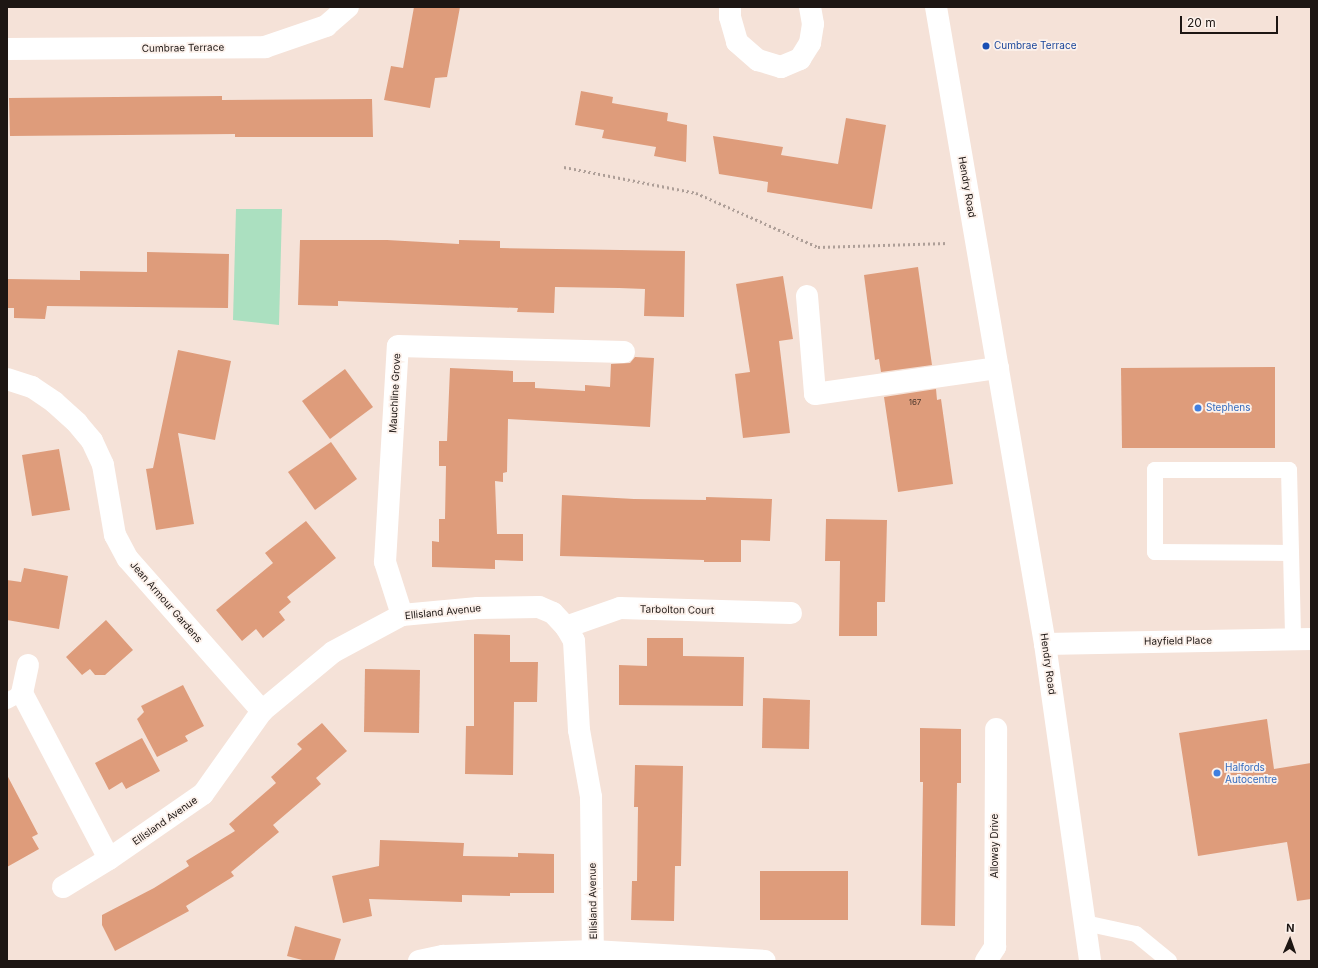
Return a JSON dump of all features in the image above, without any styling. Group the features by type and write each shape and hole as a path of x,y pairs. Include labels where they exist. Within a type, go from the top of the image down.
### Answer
{"street":[{"name":"Cumbrae Terrace","path":"7,50 265,48 326,26 348,7"},
{"path":"730,7 730,17 737,42 758,60 781,67 800,58 810,43 813,24 810,7"},
{"name":"Hendry Road","path":"936,7 1045,644 1090,961"},
{"path":"807,296 816,394 998,368"},
{"name":"Mauchline Grove","path":"402,615 385,562 398,346 624,352"},
{"name":"Jean Armour Gardens","path":"7,379 32,387 54,402 77,423 92,441 102,466 115,535 128,559 262,711"},
{"name":"Ellisland Avenue","path":"63,887 110,859 203,794 262,711 333,652 402,615 478,608 539,607 553,613 566,627 574,641 579,730 591,797 593,951"},
{"name":"Tarbolton Court","path":"566,627 620,608 791,613"},
{"name":"Hayfield Place","path":"1045,644 1302,639"},
{"path":"28,665 15,697 110,859"},
{"name":"Alloway Drive","path":"986,961 995,947 996,730"},
{"path":"418,961 443,956 593,951 765,961"}],"lane":[{"path":"1291,553 1155,552 1155,470 1288,470 1291,553 1302,639"},
{"path":"1085,923 1136,934 1169,961"}],"path":[{"path":"564,168 696,193 818,247 977,242"}],"green space":[{"path":"236,209 282,209 279,325 233,320"}],"building":[{"path":"414,7 460,7 447,77 435,78 430,108 384,100 391,66 403,68"},
{"path":"581,91 613,97 612,103 668,113 667,121 687,125 686,162 654,156 656,147 602,138 604,130 575,125"},
{"path":"222,96 222,100 372,99 373,137 235,137 235,134 10,136 9,98"},
{"path":"846,118 886,125 872,209 767,192 768,182 719,174 713,136 783,147 781,155 838,164"},
{"path":"300,240 387,240 459,244 459,240 500,241 500,248 685,251 684,317 644,316 645,289 619,288 555,287 554,313 517,312 518,308 338,301 338,306 298,305"},
{"path":"147,252 229,254 228,308 47,306 45,319 14,318 14,308 7,308 7,279 80,280 80,271 147,272"},
{"path":"918,267 932,365 881,372 879,359 875,360 864,275"},
{"path":"783,276 793,339 779,341 790,433 743,438 735,374 750,372 736,284"},
{"path":"178,350 231,361 215,440 178,433 194,524 156,530 146,469 153,468"},
{"path":"635,357 654,358 650,427 508,419 507,472 503,473 503,482 495,481 497,534 523,534 523,561 495,560 495,569 432,567 432,541 439,542 439,519 445,519 446,466 439,466 439,441 447,441 450,368 513,371 513,382 535,382 535,388 585,391 585,385 610,387 611,364 630,363"},
{"name":"Stephens","path":"1275,367 1275,448 1122,448 1121,368"},
{"path":"345,369 373,407 330,439 302,401"},
{"path":"936,389 937,400 941,399 953,484 898,492 884,397"},
{"path":"331,442 357,479 315,510 288,472"},
{"path":"59,449 70,510 32,516 22,455"},
{"path":"562,495 634,499 706,500 706,497 772,499 770,541 741,540 741,562 704,562 704,560 560,556"},
{"path":"826,519 887,520 885,602 877,602 877,636 839,636 840,561 825,561"},
{"path":"306,521 336,558 287,597 291,602 279,612 285,620 263,638 256,629 242,641 216,610 273,563 265,553"},
{"path":"24,568 68,576 59,629 7,620 7,580 21,582"},
{"path":"106,620 133,650 105,675 95,675 90,669 82,675 66,657"},
{"path":"474,634 510,635 510,662 538,662 537,702 514,702 513,775 465,774 466,726 474,726"},
{"path":"647,638 683,638 683,656 744,657 743,706 619,705 619,665 647,666"},
{"path":"365,669 420,670 419,733 364,732"},
{"path":"183,685 204,726 185,736 188,741 157,757 137,719 144,712 141,706"},
{"path":"763,698 810,700 809,749 762,748"},
{"path":"1267,719 1274,769 1311,763 1311,899 1297,901 1287,842 1198,856 1179,733"},
{"path":"322,723 347,751 316,778 321,784 273,825 279,832 231,872 234,876 186,906 189,911 115,951 102,925 102,915 154,888 189,866 186,861 235,831 229,824 276,783 271,777 302,749 297,744"},
{"path":"920,728 961,729 961,783 957,783 955,926 921,925 923,782 920,782"},
{"path":"142,738 160,771 126,789 122,782 109,790 95,763"},
{"path":"635,765 683,766 681,866 675,866 674,921 631,920 632,881 637,881 638,807 634,807"},
{"path":"7,775 38,834 32,837 39,849 7,867"},
{"path":"380,840 464,843 463,856 518,857 518,853 554,854 554,893 510,893 510,896 462,895 462,902 369,899 372,916 343,923 332,876 379,866"},
{"path":"760,871 848,871 848,920 760,920"},
{"path":"295,926 341,939 334,961 306,961 287,956"}],"place":[{"name":"Cumbrae Terrace","path":"986,46"},
{"name":"Stephens","path":"1198,408"},
{"name":"Halfords Autocentre","path":"1217,773"}]}
